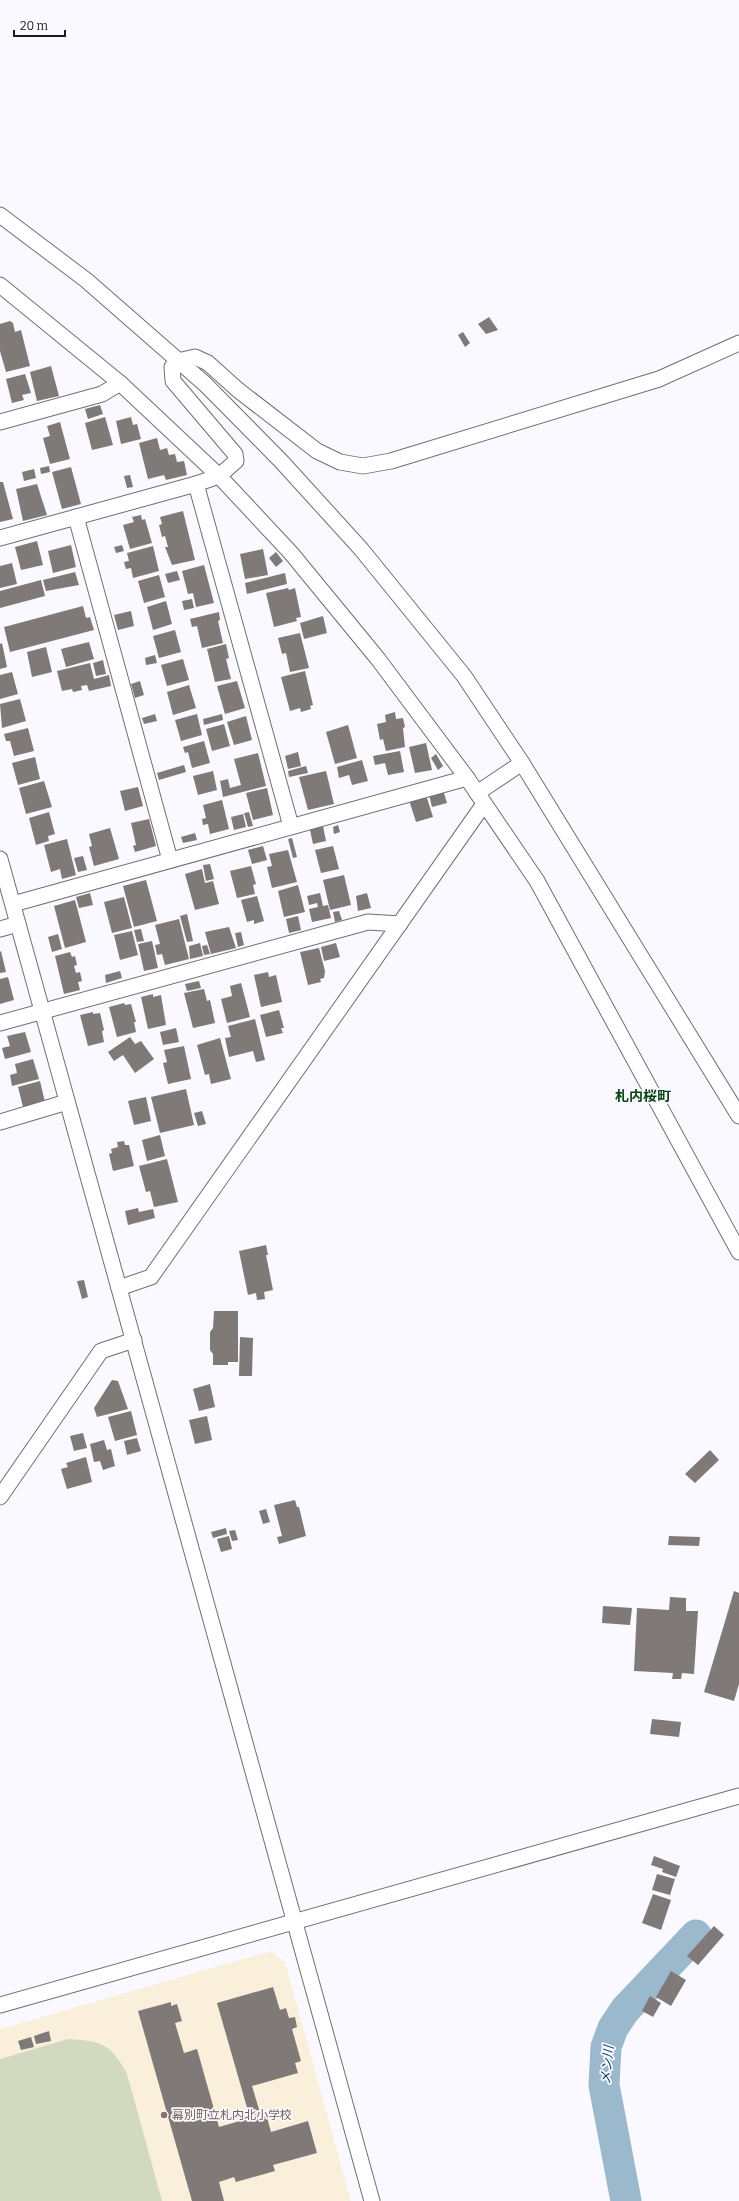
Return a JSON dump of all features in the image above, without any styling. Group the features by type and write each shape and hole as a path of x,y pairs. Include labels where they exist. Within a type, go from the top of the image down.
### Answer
{"street":[{"path":"0,215 86,280 205,384 280,461 361,549 464,676 522,763 739,1116"},
{"path":"0,285 120,383 219,476 291,553 378,659 467,778 537,881 739,1252"},
{"path":"0,538 196,484 219,476 236,461 235,454 173,381 172,367 178,361 195,357 208,363 238,390 317,451 340,462 363,466 391,461 659,379 739,343"},
{"path":"0,422 102,394 120,383"},
{"path":"196,484 291,826"},
{"path":"76,517 170,860"},
{"path":"119,1288 151,1278 400,924 481,798 522,763"},
{"path":"13,904 467,778"},
{"path":"0,859 372,2201"},
{"path":"0,1023 368,922 400,924"},
{"path":"0,929 18,924"},
{"path":"0,1122 67,1102"},
{"path":"0,1496 101,1351 134,1340"},
{"path":"0,2004 739,1796"}],"shaded area":[{"name":"幕別町立札内北小学校","path":"271,1951 285,1962 351,2201 0,2201 0,2029"}],"green space":[{"path":"68,2039 89,2041 104,2046 116,2056 127,2074 162,2201 0,2201 0,2059"}],"building":[{"path":"489,317 498,330 486,334 478,324"},
{"path":"10,321 13,323 15,332 21,330 30,366 6,372 0,351 0,324"},
{"path":"463,332 470,343 465,347 458,335"},
{"path":"51,366 59,396 37,401 30,372"},
{"path":"25,374 31,393 22,395 24,400 12,403 6,379"},
{"path":"100,405 103,414 88,419 85,409"},
{"path":"105,417 113,445 92,450 85,423"},
{"path":"131,417 133,425 137,424 141,439 121,444 116,421"},
{"path":"60,422 70,459 50,464 43,438 50,436 47,426"},
{"path":"157,438 160,450 167,448 169,455 175,454 177,462 184,461 187,475 166,480 164,475 148,479 139,443"},
{"path":"49,466 50,472 41,474 40,468"},
{"path":"71,467 81,504 62,509 52,472"},
{"path":"34,469 36,478 24,481 22,472"},
{"path":"130,475 133,487 127,488 124,476"},
{"path":"0,482 3,482 13,519 0,522"},
{"path":"37,484 47,515 23,521 16,489"},
{"path":"183,511 195,560 172,565 165,547 168,547 165,536 162,537 159,525 162,524 160,517"},
{"path":"141,515 142,520 145,519 152,543 130,549 123,525 134,522 132,517"},
{"path":"37,541 43,565 21,570 15,547"},
{"path":"71,545 76,567 53,573 48,551"},
{"path":"122,545 124,551 116,553 114,547"},
{"path":"153,546 159,571 133,578 131,568 126,569 124,562 129,561 127,553"},
{"path":"263,549 268,575 245,579 240,554"},
{"path":"276,552 283,561 276,567 269,558"},
{"path":"12,563 17,584 0,588 0,566"},
{"path":"204,565 214,603 196,607 193,593 188,594 182,571"},
{"path":"177,571 180,580 168,583 165,574"},
{"path":"75,572 79,585 46,591 43,580"},
{"path":"285,573 287,584 247,594 245,583"},
{"path":"159,575 165,597 144,603 138,581"},
{"path":"41,580 45,596 0,608 0,591"},
{"path":"288,588 289,590 295,588 301,617 296,618 297,621 274,627 266,593"},
{"path":"192,599 194,608 184,610 182,601"},
{"path":"166,601 172,624 153,630 147,607"},
{"path":"83,606 86,618 90,617 94,630 10,652 4,627"},
{"path":"131,611 134,626 118,630 114,615"},
{"path":"219,612 220,620 218,621 223,643 202,648 197,626 192,627 190,619"},
{"path":"323,616 327,633 304,639 300,623"},
{"path":"175,630 181,652 159,658 153,636"},
{"path":"300,633 309,668 290,672 286,653 282,654 278,638"},
{"path":"89,642 94,659 66,667 61,649"},
{"path":"2,643 7,667 0,669 0,644"},
{"path":"226,644 229,658 226,659 231,679 215,682 207,649"},
{"path":"46,647 52,672 32,677 27,652"},
{"path":"155,655 157,663 146,665 145,658"},
{"path":"183,659 189,680 167,686 161,665"},
{"path":"103,660 106,674 96,676 93,663"},
{"path":"90,663 94,679 109,675 111,686 89,691 87,685 81,686 82,690 73,692 72,689 62,691 57,671"},
{"path":"305,671 313,705 310,706 311,709 301,712 300,708 290,711 281,677"},
{"path":"12,672 18,694 0,699 0,675"},
{"path":"140,681 144,695 135,698 131,684"},
{"path":"237,681 245,708 225,714 217,686"},
{"path":"189,685 196,708 173,715 167,692"},
{"path":"20,699 26,721 2,728 0,704"},
{"path":"395,712 396,719 403,718 405,727 403,728 405,747 386,751 383,739 380,740 377,724 386,722 385,715"},
{"path":"155,714 157,721 144,724 142,718"},
{"path":"197,714 202,735 181,741 175,720"},
{"path":"222,714 223,720 204,725 203,719"},
{"path":"246,716 252,740 234,745 227,722"},
{"path":"224,724 230,746 212,751 206,729"},
{"path":"348,725 357,758 335,764 326,732"},
{"path":"28,728 34,751 14,756 10,741 6,741 4,734"},
{"path":"204,741 210,763 192,768 188,752 185,753 183,747"},
{"path":"426,743 432,770 415,773 409,747"},
{"path":"400,751 404,772 388,775 385,763 375,765 373,756"},
{"path":"298,752 301,766 288,769 285,756"},
{"path":"258,753 266,786 223,797 220,781 228,779 230,788 241,785 234,759"},
{"path":"436,754 443,766 438,770 431,758"},
{"path":"35,757 40,779 18,785 12,763"},
{"path":"362,760 368,781 352,785 349,775 339,778 337,767"},
{"path":"184,765 186,772 159,780 157,773"},
{"path":"306,766 308,773 289,777 288,771"},
{"path":"213,771 217,790 198,795 193,776"},
{"path":"326,771 334,804 308,810 299,777"},
{"path":"44,781 52,807 26,814 19,788"},
{"path":"138,787 143,806 125,811 120,791"},
{"path":"267,788 273,815 253,820 246,793"},
{"path":"443,790 447,803 432,807 429,795"},
{"path":"426,795 433,817 416,822 409,800"},
{"path":"222,800 229,829 210,834 208,824 203,825 202,819 206,818 203,805"},
{"path":"49,812 55,834 48,836 49,841 36,845 29,818"},
{"path":"249,812 253,826 248,827 244,813"},
{"path":"243,814 246,827 234,830 231,817"},
{"path":"149,819 156,846 135,852 133,846 136,845 131,823"},
{"path":"338,825 340,832 334,834 333,827"},
{"path":"323,826 326,841 313,844 310,830"},
{"path":"110,828 119,859 94,866 89,847 92,846 89,834"},
{"path":"195,833 197,840 183,843 181,837"},
{"path":"292,838 297,857 293,858 288,839"},
{"path":"67,839 76,875 62,879 60,869 51,872 44,845"},
{"path":"263,846 267,860 252,864 248,850"},
{"path":"333,846 339,869 321,873 315,850"},
{"path":"288,850 297,882 272,888 267,867 272,866 269,854"},
{"path":"83,856 87,870 78,872 74,858"},
{"path":"210,864 214,879 206,881 203,865"},
{"path":"251,866 256,884 253,885 255,894 237,898 230,871"},
{"path":"202,869 205,883 213,881 219,904 195,910 185,874"},
{"path":"344,875 351,905 330,910 323,880"},
{"path":"146,880 157,921 134,927 123,886"},
{"path":"298,885 305,912 284,917 278,891"},
{"path":"90,893 93,905 79,908 76,897"},
{"path":"320,893 323,906 328,905 331,918 312,922 309,909 318,907 317,903 309,905 307,896"},
{"path":"367,893 371,908 358,911 356,896"},
{"path":"257,896 264,921 254,924 254,920 247,922 241,900"},
{"path":"124,897 132,928 112,933 104,902"},
{"path":"75,900 86,942 65,948 54,906"},
{"path":"339,911 342,920 335,922 333,912"},
{"path":"187,914 193,941 187,942 180,916"},
{"path":"298,916 301,930 289,933 286,919"},
{"path":"179,919 189,959 165,965 162,954 157,955 155,945 160,944 155,925"},
{"path":"229,927 236,948 211,954 205,932"},
{"path":"141,929 144,941 137,942 134,930"},
{"path":"132,931 138,955 120,960 114,935"},
{"path":"241,932 244,945 238,947 235,933"},
{"path":"58,934 62,949 52,952 48,937"},
{"path":"152,941 158,968 144,971 138,944"},
{"path":"200,943 203,956 190,959 189,946"},
{"path":"336,943 340,957 324,961 321,947"},
{"path":"207,945 210,954 204,955 202,946"},
{"path":"319,948 325,971 324,978 320,979 321,982 308,985 300,952"},
{"path":"1,951 6,972 0,973 0,952"},
{"path":"70,952 72,957 75,956 77,965 74,966 76,973 80,972 82,981 78,982 80,990 64,994 55,956"},
{"path":"120,971 122,978 106,983 105,975"},
{"path":"268,972 269,977 276,975 282,1002 261,1007 254,975"},
{"path":"8,977 14,1000 0,1004 0,979"},
{"path":"199,981 201,988 187,991 185,984"},
{"path":"241,983 250,1017 227,1023 221,999 232,996 230,986"},
{"path":"204,989 207,1001 210,1000 215,1023 193,1028 184,993"},
{"path":"153,994 153,997 161,995 166,1025 148,1029 141,997"},
{"path":"124,1003 125,1005 131,1004 136,1022 134,1022 136,1032 117,1037 109,1007"},
{"path":"279,1010 284,1028 281,1028 283,1033 266,1037 260,1015"},
{"path":"93,1012 93,1014 100,1013 104,1030 102,1031 104,1042 88,1046 80,1015"},
{"path":"255,1019 265,1060 256,1062 253,1051 229,1057 225,1038 231,1037 228,1026"},
{"path":"176,1028 179,1042 163,1045 160,1032"},
{"path":"25,1032 31,1052 5,1059 2,1048 10,1046 7,1036"},
{"path":"130,1037 135,1044 141,1041 154,1059 135,1073 123,1055 114,1061 108,1052"},
{"path":"220,1038 231,1079 211,1084 209,1074 205,1075 197,1045"},
{"path":"184,1046 191,1079 168,1084 163,1063 167,1062 164,1050"},
{"path":"33,1059 39,1079 12,1086 10,1075 17,1073 15,1064"},
{"path":"40,1081 45,1102 23,1107 18,1087"},
{"path":"186,1089 194,1125 160,1133 151,1097"},
{"path":"146,1097 151,1121 134,1125 128,1101"},
{"path":"202,1111 206,1124 198,1126 194,1113"},
{"path":"160,1135 165,1156 147,1161 142,1140"},
{"path":"124,1141 125,1145 129,1145 134,1166 113,1171 109,1154 112,1153 111,1149 118,1147 117,1142"},
{"path":"167,1159 178,1202 154,1207 150,1191 146,1192 139,1166"},
{"path":"138,1208 139,1212 153,1209 155,1218 128,1225 125,1211"},
{"path":"266,1245 268,1255 266,1255 273,1290 264,1292 265,1299 257,1300 256,1293 248,1295 239,1251"},
{"path":"84,1280 88,1297 82,1299 77,1281"},
{"path":"214,1311 238,1311 238,1362 228,1362 228,1365 213,1365 213,1354 210,1350 210,1332 213,1328"},
{"path":"240,1337 253,1338 252,1376 239,1376"},
{"path":"112,1380 118,1381 128,1409 97,1417 94,1408"},
{"path":"210,1384 215,1407 199,1411 193,1389"},
{"path":"131,1411 137,1435 115,1441 108,1417"},
{"path":"207,1416 212,1440 195,1444 189,1420"},
{"path":"83,1433 87,1448 74,1451 70,1436"},
{"path":"137,1438 141,1451 127,1455 124,1441"},
{"path":"104,1440 107,1450 111,1449 115,1466 103,1470 100,1461 94,1462 90,1444"},
{"path":"710,1450 719,1460 695,1483 685,1474"},
{"path":"86,1457 92,1482 67,1489 61,1469 68,1467 66,1463"},
{"path":"295,1500 297,1507 299,1507 306,1536 279,1544 277,1537 282,1536 274,1505"},
{"path":"266,1509 270,1522 263,1524 259,1511"},
{"path":"226,1528 227,1534 213,1538 211,1532"},
{"path":"235,1530 238,1540 232,1541 229,1531"},
{"path":"229,1536 232,1549 221,1552 217,1539"},
{"path":"669,1536 700,1537 699,1546 668,1545"},
{"path":"734,1591 739,1593 739,1684 734,1701 704,1692"},
{"path":"670,1597 686,1598 686,1611 698,1611 694,1674 682,1673 681,1679 672,1679 673,1673 634,1671 637,1608 669,1610"},
{"path":"603,1606 632,1608 630,1625 602,1623"},
{"path":"652,1719 681,1722 679,1737 650,1734"},
{"path":"654,1856 680,1866 676,1877 662,1872 663,1869 651,1865"},
{"path":"657,1874 675,1879 670,1895 652,1890"},
{"path":"653,1894 671,1900 661,1930 642,1923"},
{"path":"714,1926 724,1935 698,1965 687,1956"},
{"path":"671,1971 686,1980 671,2006 656,1997"},
{"path":"273,1987 280,2010 286,2008 289,2018 295,2017 297,2027 292,2029 301,2061 295,2063 298,2073 252,2086 261,2116 266,2114 271,2132 308,2121 317,2153 273,2165 275,2171 236,2182 234,2177 219,2182 224,2201 192,2201 138,2011 171,2002 171,2006 177,2004 182,2021 175,2023 184,2053 197,2049 219,2127 250,2118 217,2003"},
{"path":"650,1996 661,2003 653,2017 642,2011"},
{"path":"49,2031 51,2041 36,2044 34,2036"},
{"path":"31,2037 34,2047 21,2050 18,2041"}],"waterway":[{"name":"メン川","path":"626,2201 604,2085 606,2047 613,2028 625,2010 696,1935"}],"place":[{"name":"幕別町立札内北小学校","path":"164,2115"}],"district":[{"name":"札内桜町","path":"643,1096"}]}
